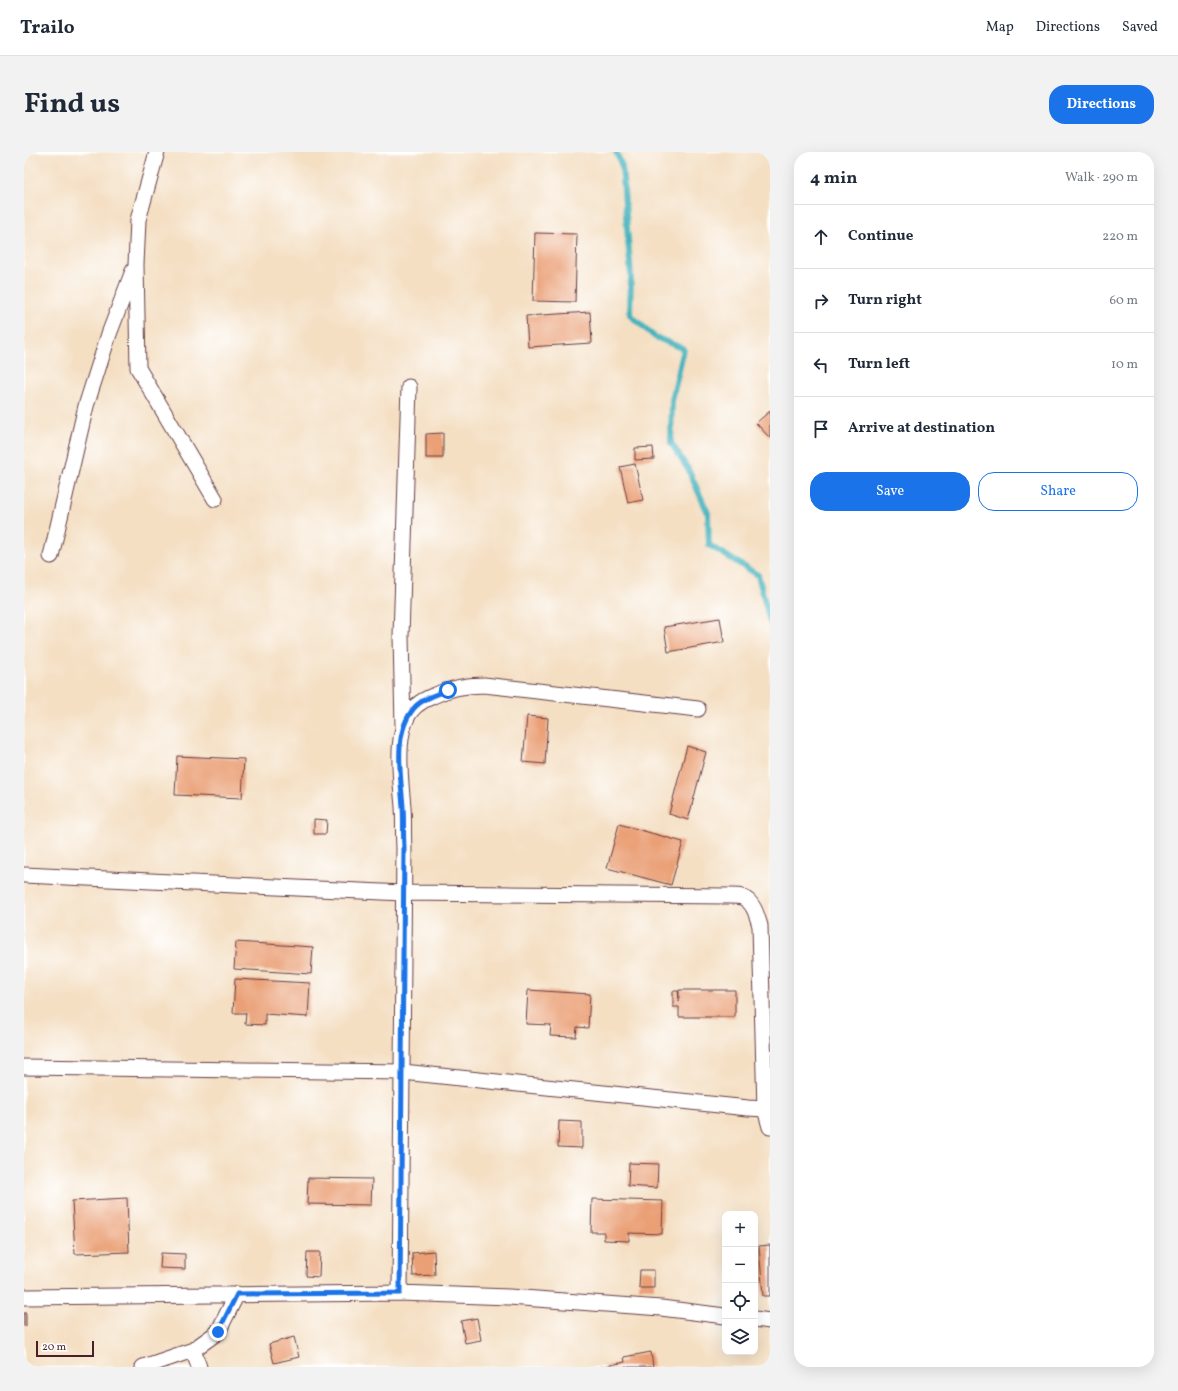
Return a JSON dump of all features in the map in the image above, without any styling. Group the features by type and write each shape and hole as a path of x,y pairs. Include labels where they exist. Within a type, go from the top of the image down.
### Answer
{"street":[{"path":"157,152 138,220 136,265 138,368 215,499"},
{"path":"50,556 86,406 108,334 136,265"},
{"path":"403,732 401,636 409,387"},
{"path":"400,1293 403,1072 403,807 400,779 400,758 405,724 416,705 443,692 474,685 698,709"},
{"path":"24,875 403,893 742,897 750,902 756,913 760,926 765,1109 770,1127"},
{"path":"24,1067 403,1072 765,1109"},
{"path":"24,1297 400,1293 509,1297 661,1308 722,1316"},
{"path":"143,1367 193,1350 218,1332 237,1294"},
{"path":"758,1319 770,1321"},
{"path":"193,1350 199,1367"}],"building":[{"path":"535,233 577,234 575,302 533,301"},
{"path":"590,312 592,343 528,347 526,316"},
{"path":"770,411 770,438 756,423"},
{"path":"443,433 443,458 426,458 426,434"},
{"path":"653,447 654,459 635,460 635,448"},
{"path":"635,464 643,500 628,503 620,467"},
{"path":"720,618 724,642 668,652 664,627"},
{"path":"527,716 548,718 545,764 523,762"},
{"path":"687,746 706,752 688,820 669,814"},
{"path":"177,756 244,759 242,798 175,795"},
{"path":"314,819 327,820 326,834 314,834"},
{"path":"619,824 683,842 671,885 607,868"},
{"path":"236,942 313,947 311,974 234,969"},
{"path":"235,979 310,983 308,1017 265,1014 265,1025 245,1024 246,1013 233,1013"},
{"path":"528,990 590,994 588,1028 577,1027 576,1037 550,1036 551,1025 526,1024"},
{"path":"679,990 735,990 735,1017 679,1017 679,1007 673,1007 673,991 678,991 679,1002"},
{"path":"559,1121 582,1122 582,1148 558,1147"},
{"path":"629,1163 658,1164 657,1188 628,1186"},
{"path":"308,1178 372,1179 371,1205 307,1204"},
{"path":"127,1198 129,1252 75,1254 72,1201"},
{"path":"592,1199 663,1201 662,1234 629,1233 629,1241 604,1240 604,1232 591,1232"},
{"path":"770,1245 770,1296 763,1296 759,1246"},
{"path":"434,1251 435,1275 413,1276 412,1253"},
{"path":"307,1252 320,1252 319,1277 306,1276"},
{"path":"161,1253 185,1254 185,1269 160,1268"},
{"path":"640,1270 654,1270 654,1288 639,1288"},
{"path":"24,1313 26,1313 26,1326 24,1326"},
{"path":"477,1318 481,1340 465,1343 461,1321"},
{"path":"294,1337 299,1357 274,1363 269,1344"},
{"path":"651,1352 653,1367 601,1367 625,1362 624,1357"}],"waterway":[{"path":"616,152 622,166 631,276 630,315 655,337 684,349 672,400 671,443 688,469 708,513 709,545 758,575 770,622"}],"route":[{"path":"218,1332 237,1294 400,1293 404,847 400,758 405,724 416,705 448,690"}]}
